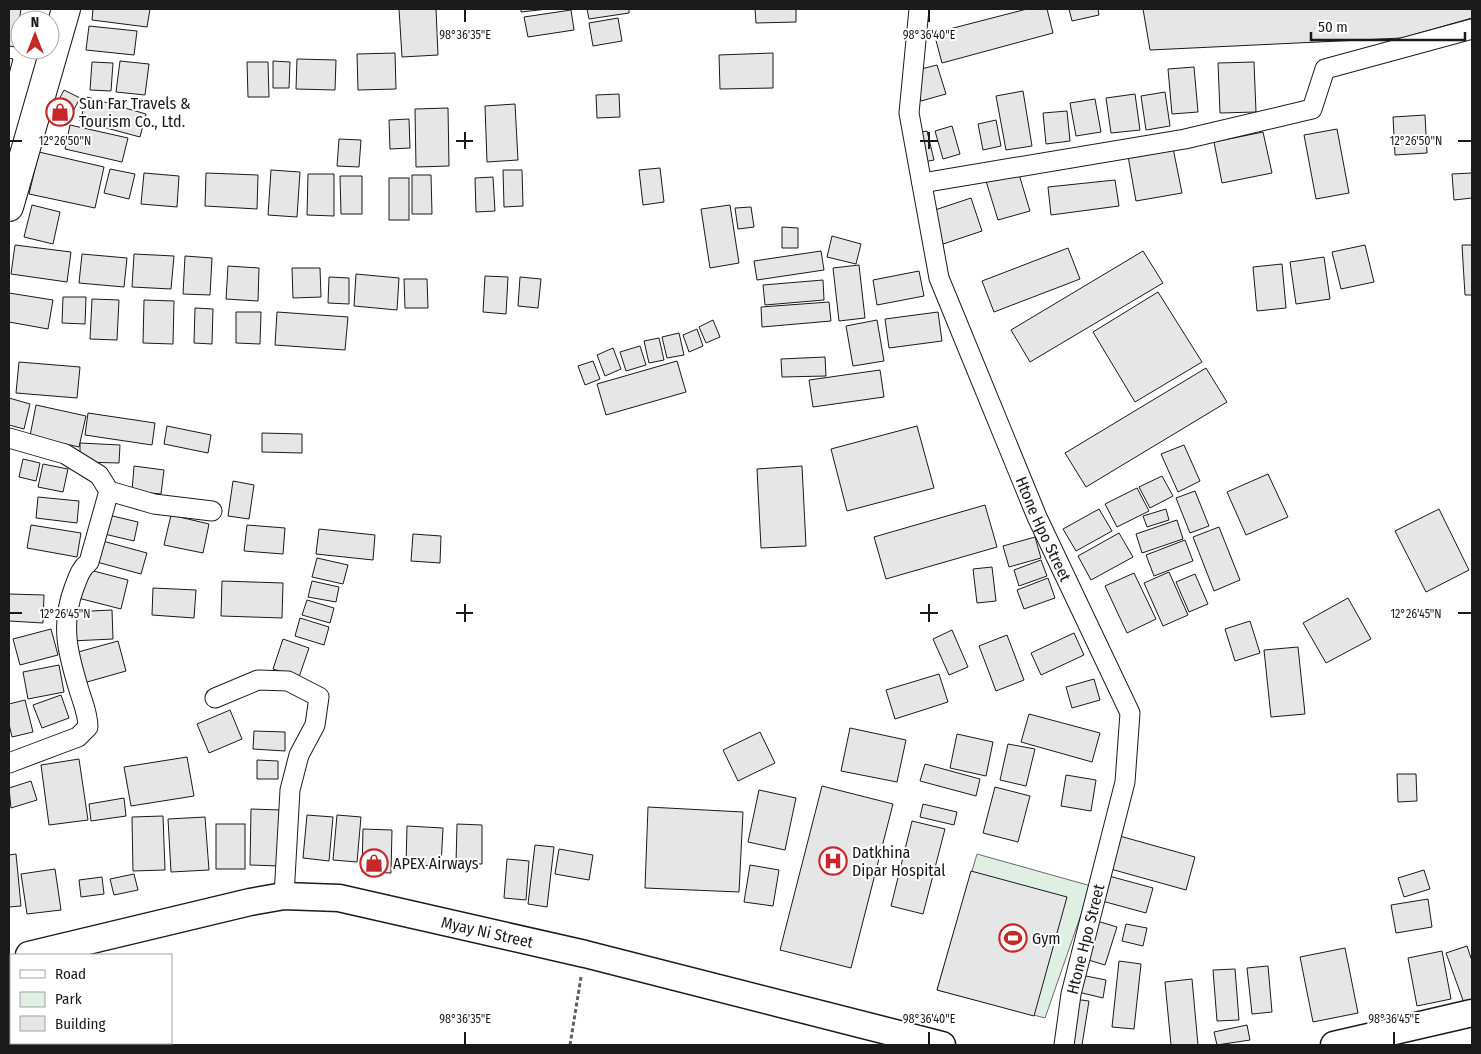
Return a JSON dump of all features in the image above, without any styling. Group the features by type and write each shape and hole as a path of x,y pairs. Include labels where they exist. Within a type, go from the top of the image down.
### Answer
{"main road":[{"path":"9,207 66,9"},
{"name":"Myay Ni Street","path":"33,954 250,902 284,896 339,898 585,954 942,1045"},
{"path":"1334,1045 1472,1013"}],"street":[{"name":"Htone Hpo Street","path":"918,9 909,113 939,278 1037,517 1130,713 1125,782 1070,994 1064,1045"},
{"path":"922,183 1185,139 1312,109 1325,69 1472,29"},
{"path":"9,438 65,454 99,474 109,491 154,504 212,511"},
{"path":"9,763 78,737 88,727 88,713 68,648 65,624 67,607 82,568 88,562 109,491"},
{"path":"215,698 258,680 288,681 319,697 315,725 300,755 290,790 284,896"}],"path":[{"path":"570,1045 585,954"}],"green space":[{"name":"Gym","path":"977,854 1091,886 1045,1018 937,990"}],"building":[{"path":"9,9 21,9 10,10 9,46"},
{"path":"93,9 150,9 147,27 92,20"},
{"path":"399,9 436,9 438,55 402,57"},
{"path":"521,9 548,9 521,12"},
{"path":"587,9 629,9 629,13 589,19"},
{"path":"755,9 796,9 796,22 756,23"},
{"path":"1027,9 1047,9 1053,33 942,63 934,33"},
{"path":"1069,9 1098,9 1099,15 1072,21"},
{"path":"1143,9 1472,9 1472,18 1402,38 1150,50"},
{"path":"571,10 574,30 528,37 524,17"},
{"path":"618,18 622,41 593,46 589,23"},
{"path":"89,26 137,31 134,55 86,50"},
{"path":"395,53 396,89 358,90 357,54"},
{"path":"773,53 773,88 720,89 719,55"},
{"path":"9,58 13,60 9,74"},
{"path":"297,59 336,60 335,90 296,89"},
{"path":"120,61 149,64 145,95 116,92"},
{"path":"273,61 290,62 289,88 273,88"},
{"path":"92,62 113,63 111,91 90,90"},
{"path":"247,62 268,62 269,97 248,97"},
{"path":"1254,62 1256,112 1220,113 1218,63"},
{"path":"937,65 946,94 921,101 913,71"},
{"path":"1194,67 1198,112 1172,114 1168,69"},
{"path":"64,90 80,98 68,121 52,113"},
{"path":"1023,91 1032,146 1006,150 996,96"},
{"path":"1165,92 1170,126 1146,130 1141,96"},
{"path":"619,94 620,117 597,118 596,95"},
{"path":"1135,94 1140,130 1111,133 1106,98"},
{"path":"87,97 146,114 140,137 80,121"},
{"path":"1095,99 1101,132 1076,136 1070,103"},
{"path":"515,104 518,160 487,162 485,106"},
{"path":"448,108 449,166 416,167 415,109"},
{"path":"1067,111 1070,141 1046,144 1043,113"},
{"path":"1425,115 1427,153 1395,155 1393,117"},
{"path":"409,119 410,148 390,149 389,120"},
{"path":"996,120 1001,146 983,150 978,124"},
{"path":"70,125 128,138 122,162 65,149"},
{"path":"952,126 960,154 943,159 935,131"},
{"path":"1337,129 1349,193 1316,199 1304,135"},
{"path":"927,131 934,160 914,164 907,135"},
{"path":"1263,132 1272,173 1222,183 1214,142"},
{"path":"339,139 361,140 359,167 337,166"},
{"path":"1173,148 1182,193 1136,201 1128,156"},
{"path":"39,152 104,167 95,208 29,194"},
{"path":"660,168 664,202 643,205 639,170"},
{"path":"110,169 135,174 129,199 104,193"},
{"path":"271,170 300,172 297,217 268,215"},
{"path":"503,170 522,170 523,206 504,207"},
{"path":"1018,171 1030,211 998,220 986,181"},
{"path":"144,173 179,176 177,207 141,204"},
{"path":"206,173 258,175 257,209 205,206"},
{"path":"1472,173 1472,198 1454,200 1452,174"},
{"path":"308,174 334,174 334,216 307,215"},
{"path":"412,175 431,175 432,214 412,214"},
{"path":"340,176 362,176 362,214 341,214"},
{"path":"493,177 495,211 476,212 475,178"},
{"path":"389,178 409,178 409,220 389,220"},
{"path":"1115,180 1119,206 1051,215 1048,187"},
{"path":"971,198 982,231 943,244 932,211"},
{"path":"32,205 60,212 53,244 24,237"},
{"path":"730,205 739,263 710,268 701,209"},
{"path":"751,207 754,227 738,229 735,208"},
{"path":"782,227 798,228 798,248 782,248"},
{"path":"832,236 861,244 856,264 827,257"},
{"path":"15,245 71,252 67,282 11,274"},
{"path":"1365,245 1374,282 1341,289 1332,252"},
{"path":"1462,245 1472,245 1472,295 1465,295"},
{"path":"1068,248 1080,279 994,312 982,281"},
{"path":"821,251 824,270 757,280 754,261"},
{"path":"1143,251 1163,283 1030,362 1011,330"},
{"path":"82,254 127,258 124,287 79,283"},
{"path":"134,254 174,256 171,289 132,287"},
{"path":"185,256 212,258 210,295 183,294"},
{"path":"1324,257 1330,299 1296,304 1290,262"},
{"path":"1282,264 1286,308 1257,311 1253,267"},
{"path":"859,265 865,318 839,321 833,268"},
{"path":"228,266 259,268 258,301 226,299"},
{"path":"292,268 320,268 321,297 293,298"},
{"path":"919,271 924,296 877,305 873,280"},
{"path":"356,274 399,278 397,310 354,306"},
{"path":"485,276 508,277 506,314 483,312"},
{"path":"329,277 349,278 349,304 328,303"},
{"path":"520,277 541,279 538,308 518,306"},
{"path":"404,279 427,279 428,308 405,308"},
{"path":"823,280 824,300 765,305 763,285"},
{"path":"1158,292 1202,362 1135,402 1093,332"},
{"path":"9,293 53,300 48,329 9,322"},
{"path":"63,297 86,297 85,324 62,323"},
{"path":"92,299 119,300 117,340 90,339"},
{"path":"144,300 174,301 173,344 143,343"},
{"path":"829,302 831,321 762,327 761,307"},
{"path":"195,308 213,309 212,344 194,343"},
{"path":"236,312 261,312 260,344 236,343"},
{"path":"277,312 348,317 345,350 275,345"},
{"path":"938,312 942,341 889,348 885,319"},
{"path":"713,320 720,337 706,343 699,327"},
{"path":"877,320 884,361 853,366 846,326"},
{"path":"697,329 703,346 689,352 683,335"},
{"path":"679,333 684,355 667,358 662,337"},
{"path":"659,338 664,360 649,363 644,341"},
{"path":"640,346 646,365 626,371 620,352"},
{"path":"613,348 621,369 605,376 597,355"},
{"path":"825,357 826,376 782,377 781,359"},
{"path":"593,361 600,379 585,385 578,366"},
{"path":"677,361 686,392 606,415 597,384"},
{"path":"19,362 80,367 77,398 16,393"},
{"path":"1206,368 1227,402 1086,487 1065,453"},
{"path":"880,370 884,397 813,407 809,380"},
{"path":"9,398 30,404 24,429 9,425"},
{"path":"36,405 86,416 79,447 30,436"},
{"path":"88,413 155,423 152,445 85,435"},
{"path":"167,426 211,435 208,453 164,444"},
{"path":"917,426 934,488 847,511 831,449"},
{"path":"262,433 302,434 302,453 262,452"},
{"path":"80,443 120,445 119,463 80,462"},
{"path":"1184,445 1200,481 1178,492 1161,454"},
{"path":"23,459 40,463 36,481 19,477"},
{"path":"43,464 68,469 63,492 38,487"},
{"path":"134,466 164,470 161,494 132,491"},
{"path":"802,466 806,546 761,548 757,469"},
{"path":"1268,474 1288,517 1246,535 1227,492"},
{"path":"1162,476 1173,496 1150,508 1139,487"},
{"path":"233,481 254,485 249,519 228,516"},
{"path":"1137,488 1149,511 1117,527 1105,504"},
{"path":"1195,491 1209,526 1190,533 1176,498"},
{"path":"38,497 79,501 77,523 36,518"},
{"path":"985,505 997,547 886,579 874,537"},
{"path":"1099,509 1112,531 1076,551 1063,529"},
{"path":"1166,509 1169,520 1147,527 1143,516"},
{"path":"1439,509 1469,570 1426,592 1395,531"},
{"path":"104,514 138,522 134,541 100,533"},
{"path":"171,515 209,524 203,553 164,545"},
{"path":"1177,520 1183,539 1142,553 1136,534"},
{"path":"31,525 81,533 77,557 27,548"},
{"path":"247,525 285,528 283,554 244,551"},
{"path":"1219,527 1240,580 1214,591 1193,537"},
{"path":"319,529 375,535 373,560 316,554"},
{"path":"1119,533 1133,557 1091,580 1078,556"},
{"path":"413,534 441,536 440,563 411,561"},
{"path":"1035,537 1041,558 1009,567 1003,546"},
{"path":"99,540 147,553 141,574 93,561"},
{"path":"1185,540 1193,561 1154,576 1146,555"},
{"path":"317,558 348,565 343,584 312,577"},
{"path":"1041,560 1047,576 1019,586 1014,570"},
{"path":"992,567 996,601 977,603 973,569"},
{"path":"86,569 128,580 121,609 78,598"},
{"path":"1169,572 1188,615 1163,626 1144,583"},
{"path":"1134,573 1156,619 1127,633 1105,586"},
{"path":"1195,574 1208,604 1189,612 1176,582"},
{"path":"1048,578 1055,598 1024,609 1017,590"},
{"path":"222,581 283,583 282,618 221,616"},
{"path":"312,581 339,587 336,602 308,597"},
{"path":"153,588 196,590 194,618 152,615"},
{"path":"9,594 44,595 43,623 9,621"},
{"path":"1348,598 1371,639 1326,663 1303,623"},
{"path":"307,600 334,608 330,623 302,615"},
{"path":"112,610 113,639 71,641 70,612"},
{"path":"300,618 329,627 324,645 295,636"},
{"path":"1250,621 1260,653 1235,661 1225,629"},
{"path":"51,629 58,655 20,665 13,639"},
{"path":"952,630 968,667 949,675 933,639"},
{"path":"1074,633 1084,655 1041,675 1031,653"},
{"path":"1007,635 1024,680 996,691 979,646"},
{"path":"283,639 309,648 299,677 273,669"},
{"path":"118,641 126,671 80,684 71,654"},
{"path":"1298,647 1305,714 1271,717 1264,650"},
{"path":"59,665 64,692 28,699 23,672"},
{"path":"939,674 948,702 895,719 886,690"},
{"path":"1094,679 1100,700 1072,708 1066,687"},
{"path":"61,695 69,718 42,728 33,705"},
{"path":"25,700 33,732 12,737 9,724 9,704"},
{"path":"230,710 242,739 209,753 197,724"},
{"path":"1029,714 1100,733 1092,762 1021,742"},
{"path":"850,728 906,740 897,782 841,771"},
{"path":"254,731 285,732 285,751 253,749"},
{"path":"760,732 775,763 738,781 723,750"},
{"path":"957,734 993,742 986,776 950,768"},
{"path":"1008,744 1035,749 1026,786 1000,780"},
{"path":"187,757 194,796 131,806 124,767"},
{"path":"79,759 88,820 49,825 41,765"},
{"path":"257,760 278,761 278,779 257,779"},
{"path":"925,764 980,779 976,796 920,781"},
{"path":"1397,774 1416,774 1417,801 1398,802"},
{"path":"1066,775 1096,780 1091,811 1061,806"},
{"path":"31,781 37,800 11,808 9,788"},
{"path":"822,786 893,804 851,968 780,950"},
{"path":"995,787 1030,796 1018,842 983,833"},
{"path":"759,790 796,798 785,850 748,842"},
{"path":"124,798 126,816 91,821 89,804"},
{"path":"923,804 957,812 954,825 920,817"},
{"path":"648,807 743,812 739,892 645,888"},
{"path":"251,809 281,810 280,866 250,865"},
{"path":"307,815 333,817 329,861 303,858"},
{"path":"337,815 361,817 357,862 333,860"},
{"path":"163,816 165,870 133,871 132,817"},
{"path":"205,817 209,870 171,872 168,819"},
{"path":"912,821 945,829 923,914 891,906"},
{"path":"216,824 245,824 245,869 216,869"},
{"path":"457,824 482,825 482,864 456,864"},
{"path":"407,826 443,828 441,866 406,865"},
{"path":"363,829 392,830 391,873 362,872"},
{"path":"1116,835 1195,857 1186,890 1107,868"},
{"path":"535,845 554,847 547,907 528,904"},
{"path":"559,849 593,855 589,880 555,874"},
{"path":"16,854 21,906 9,907 9,855"},
{"path":"507,859 529,861 526,900 504,898"},
{"path":"750,865 779,870 773,906 744,902"},
{"path":"55,869 61,910 27,914 21,874"},
{"path":"1424,870 1430,889 1404,897 1398,878"},
{"name":"Gym","path":"971,871 1067,897 1034,1016 937,990"},
{"path":"134,874 138,890 114,895 110,879"},
{"path":"1109,876 1153,888 1146,913 1102,901"},
{"path":"102,877 104,894 81,897 79,880"},
{"path":"1428,899 1432,927 1396,933 1391,905"},
{"path":"1097,921 1117,927 1105,965 1085,959"},
{"path":"1126,924 1147,928 1143,946 1122,941"},
{"path":"1467,946 1472,961 1472,1000 1464,1003 1446,953"},
{"path":"1345,948 1358,1013 1313,1022 1300,957"},
{"path":"1442,951 1451,999 1417,1006 1408,958"},
{"path":"1119,961 1141,964 1134,1029 1112,1027"},
{"path":"1268,966 1272,1012 1252,1014 1247,968"},
{"path":"1235,969 1239,1020 1217,1021 1213,970"},
{"path":"1081,975 1106,980 1103,998 1078,992"},
{"path":"1192,979 1198,1045 1171,1045 1165,982"},
{"path":"1074,999 1089,1001 1082,1045 1067,1045"},
{"path":"1247,1025 1250,1040 1217,1045 1214,1032"}],"place":[{"name":"Sun Far Travels & Tourism Co., Ltd.","path":"60,112"},
{"name":"Datkhina Dipar Hospital","path":"833,861"},
{"name":"APEX Airways","path":"374,863"},
{"name":"Gym","path":"1013,938"}]}
